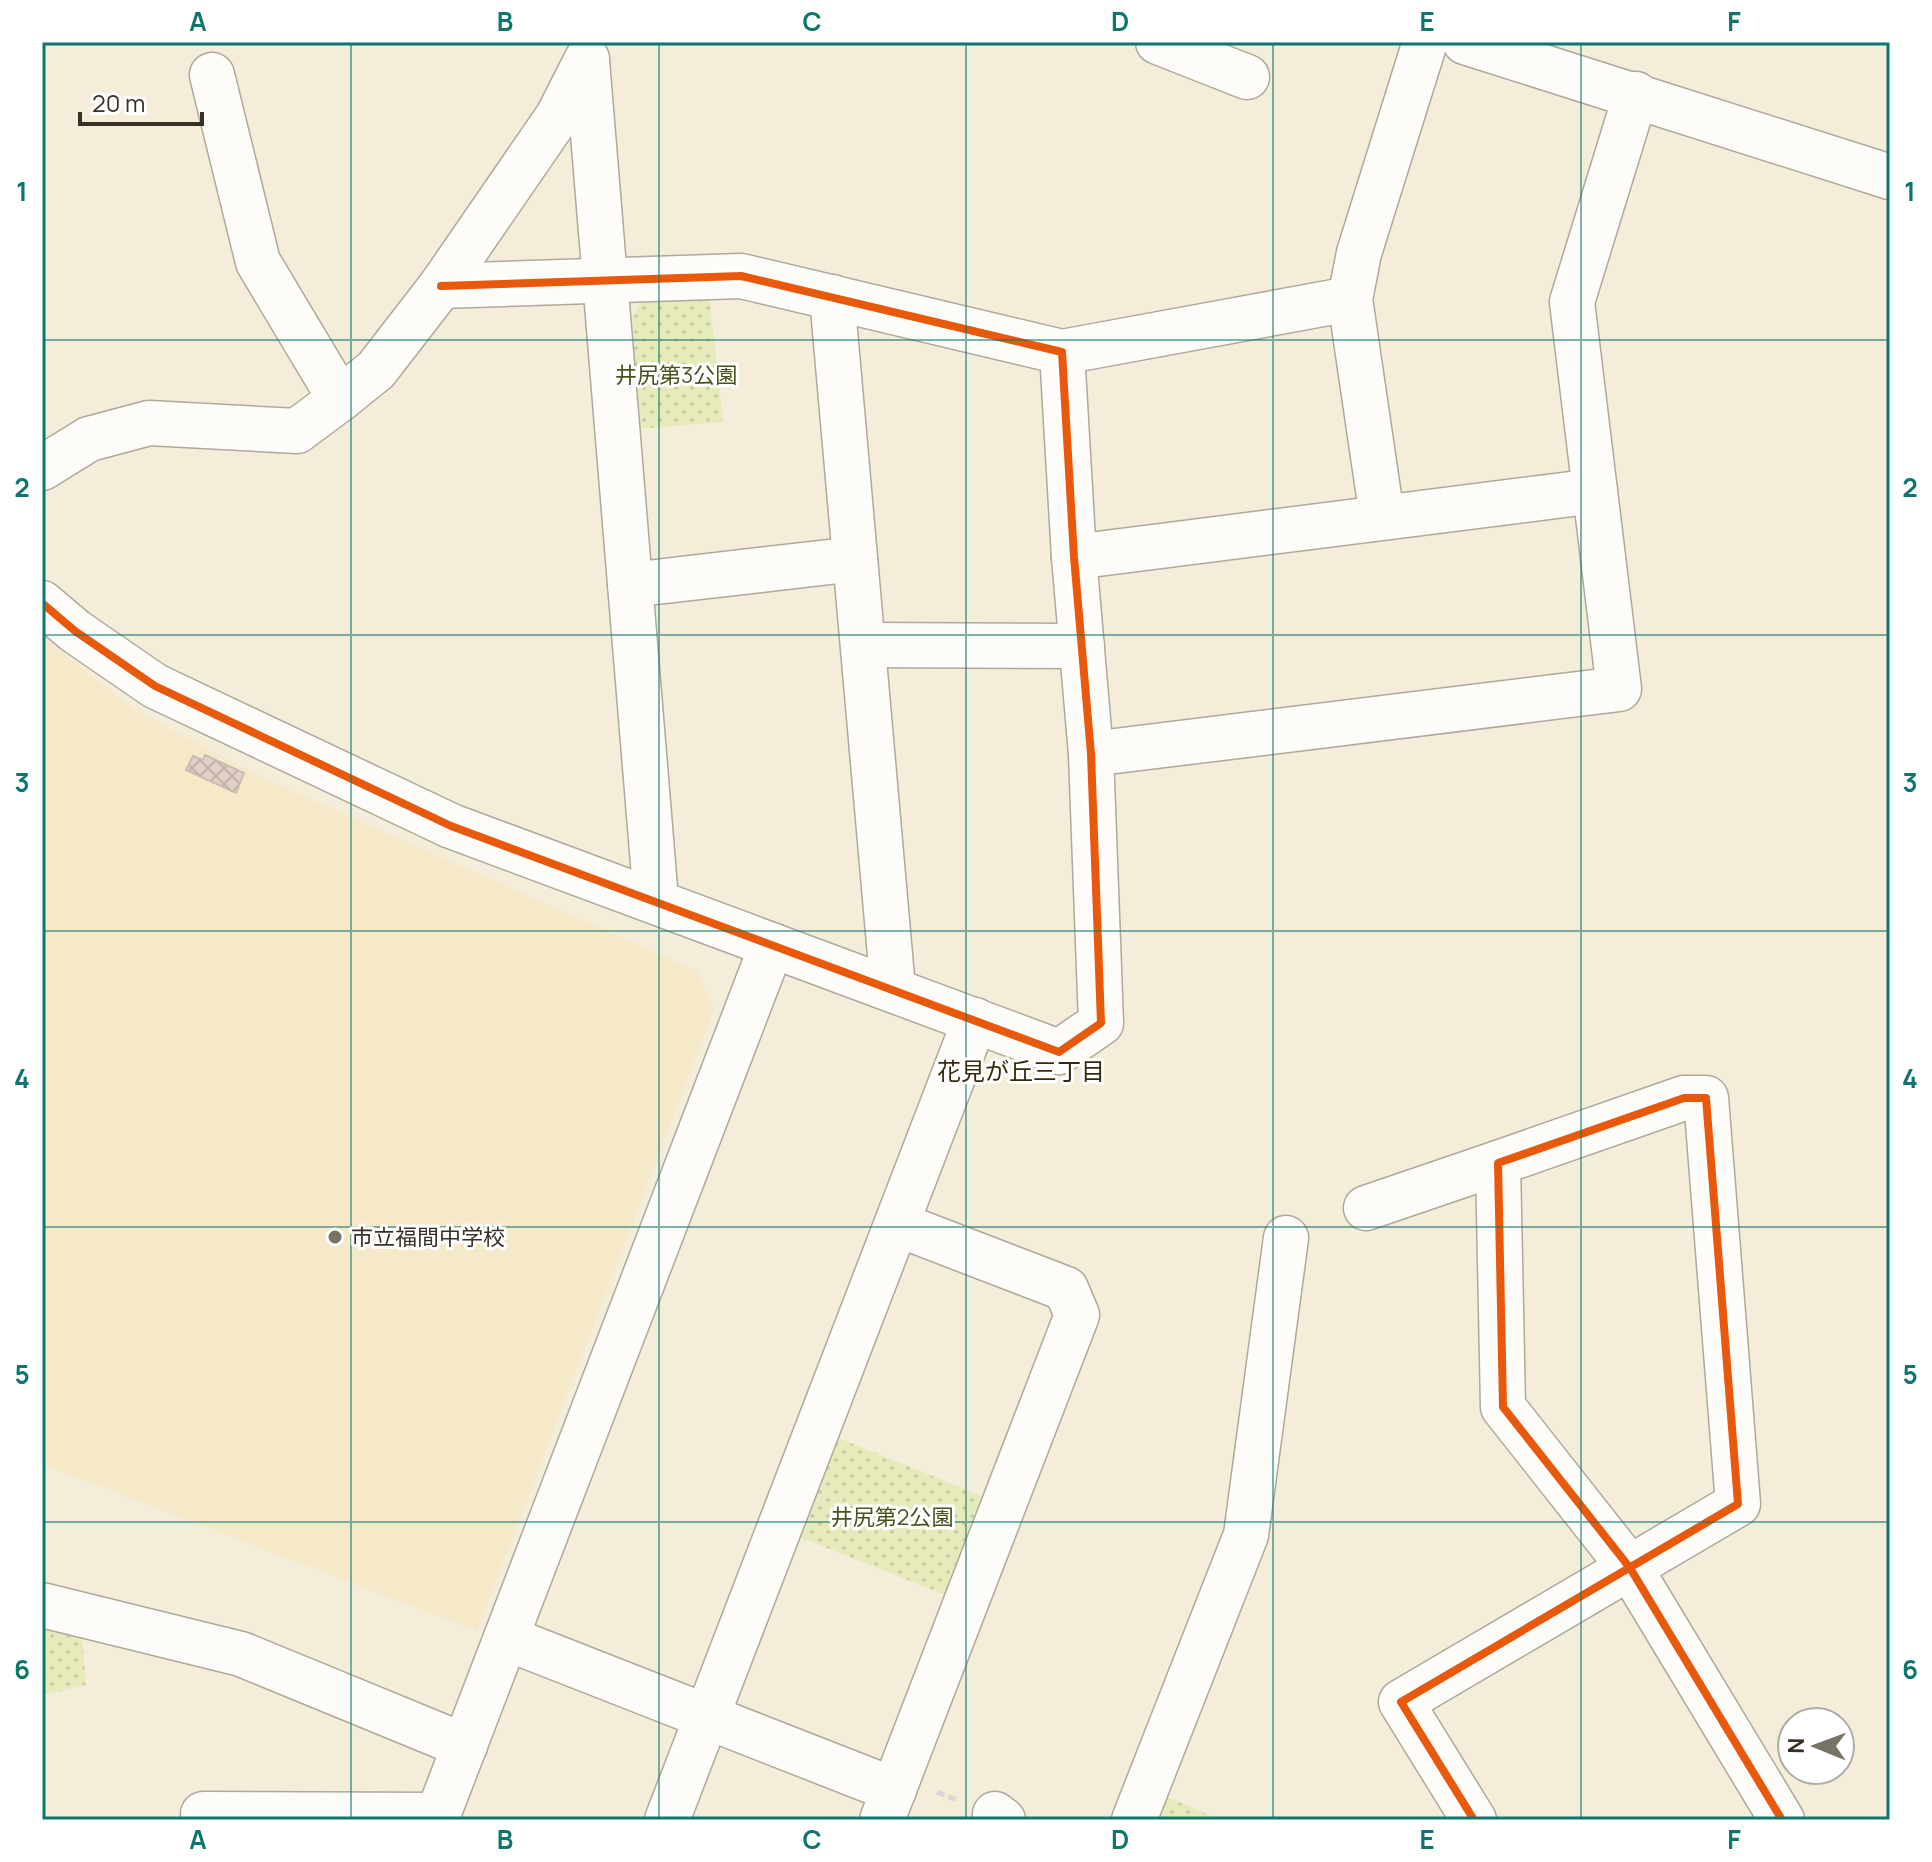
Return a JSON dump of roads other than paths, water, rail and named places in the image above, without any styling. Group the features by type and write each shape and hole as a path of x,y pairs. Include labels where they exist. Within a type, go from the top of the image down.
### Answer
{"street":[{"path":"1158,42 1225,60"},
{"path":"1382,517 1350,299 1359,253 1425,42"},
{"path":"1465,42 1890,177"},
{"path":"590,52 656,900"},
{"path":"42,468 89,439 149,423 297,431 340,399 376,370 441,286 558,116 590,52"},
{"path":"212,75 258,262 340,399"},
{"path":"1091,754 1619,689 1572,302 1636,94"},
{"path":"441,286 741,276 1062,352 1350,299"},
{"path":"832,297 893,989"},
{"path":"42,603 75,631 155,686 451,826 1059,1052 1101,1023 1091,754 1074,557 1062,352"},
{"path":"1074,557 1595,491"},
{"path":"630,585 855,559"},
{"path":"863,645 1082,646"},
{"path":"203,1814 437,1817 772,945"},
{"path":"667,1820 975,1020"},
{"path":"1366,1208 1684,1098 1706,1098 1738,1504 1401,1702 1474,1820"},
{"path":"1498,1163 1503,1407 1630,1568 1782,1820"},
{"path":"506,1638 707,1716 891,1796 1077,1315 1066,1289 897,1224"},
{"path":"1134,1820 1246,1535 1286,1238"},
{"path":"42,1605 241,1654 465,1746"}],"place":[{"name":"市立福間中学校","path":"335,1237"}],"district":[{"name":"花見が丘三丁目","path":"1021,1072"}],"park label":[{"name":"井尻第3公園","path":"676,375"},
{"name":"井尻第2公園","path":"892,1517"}]}
